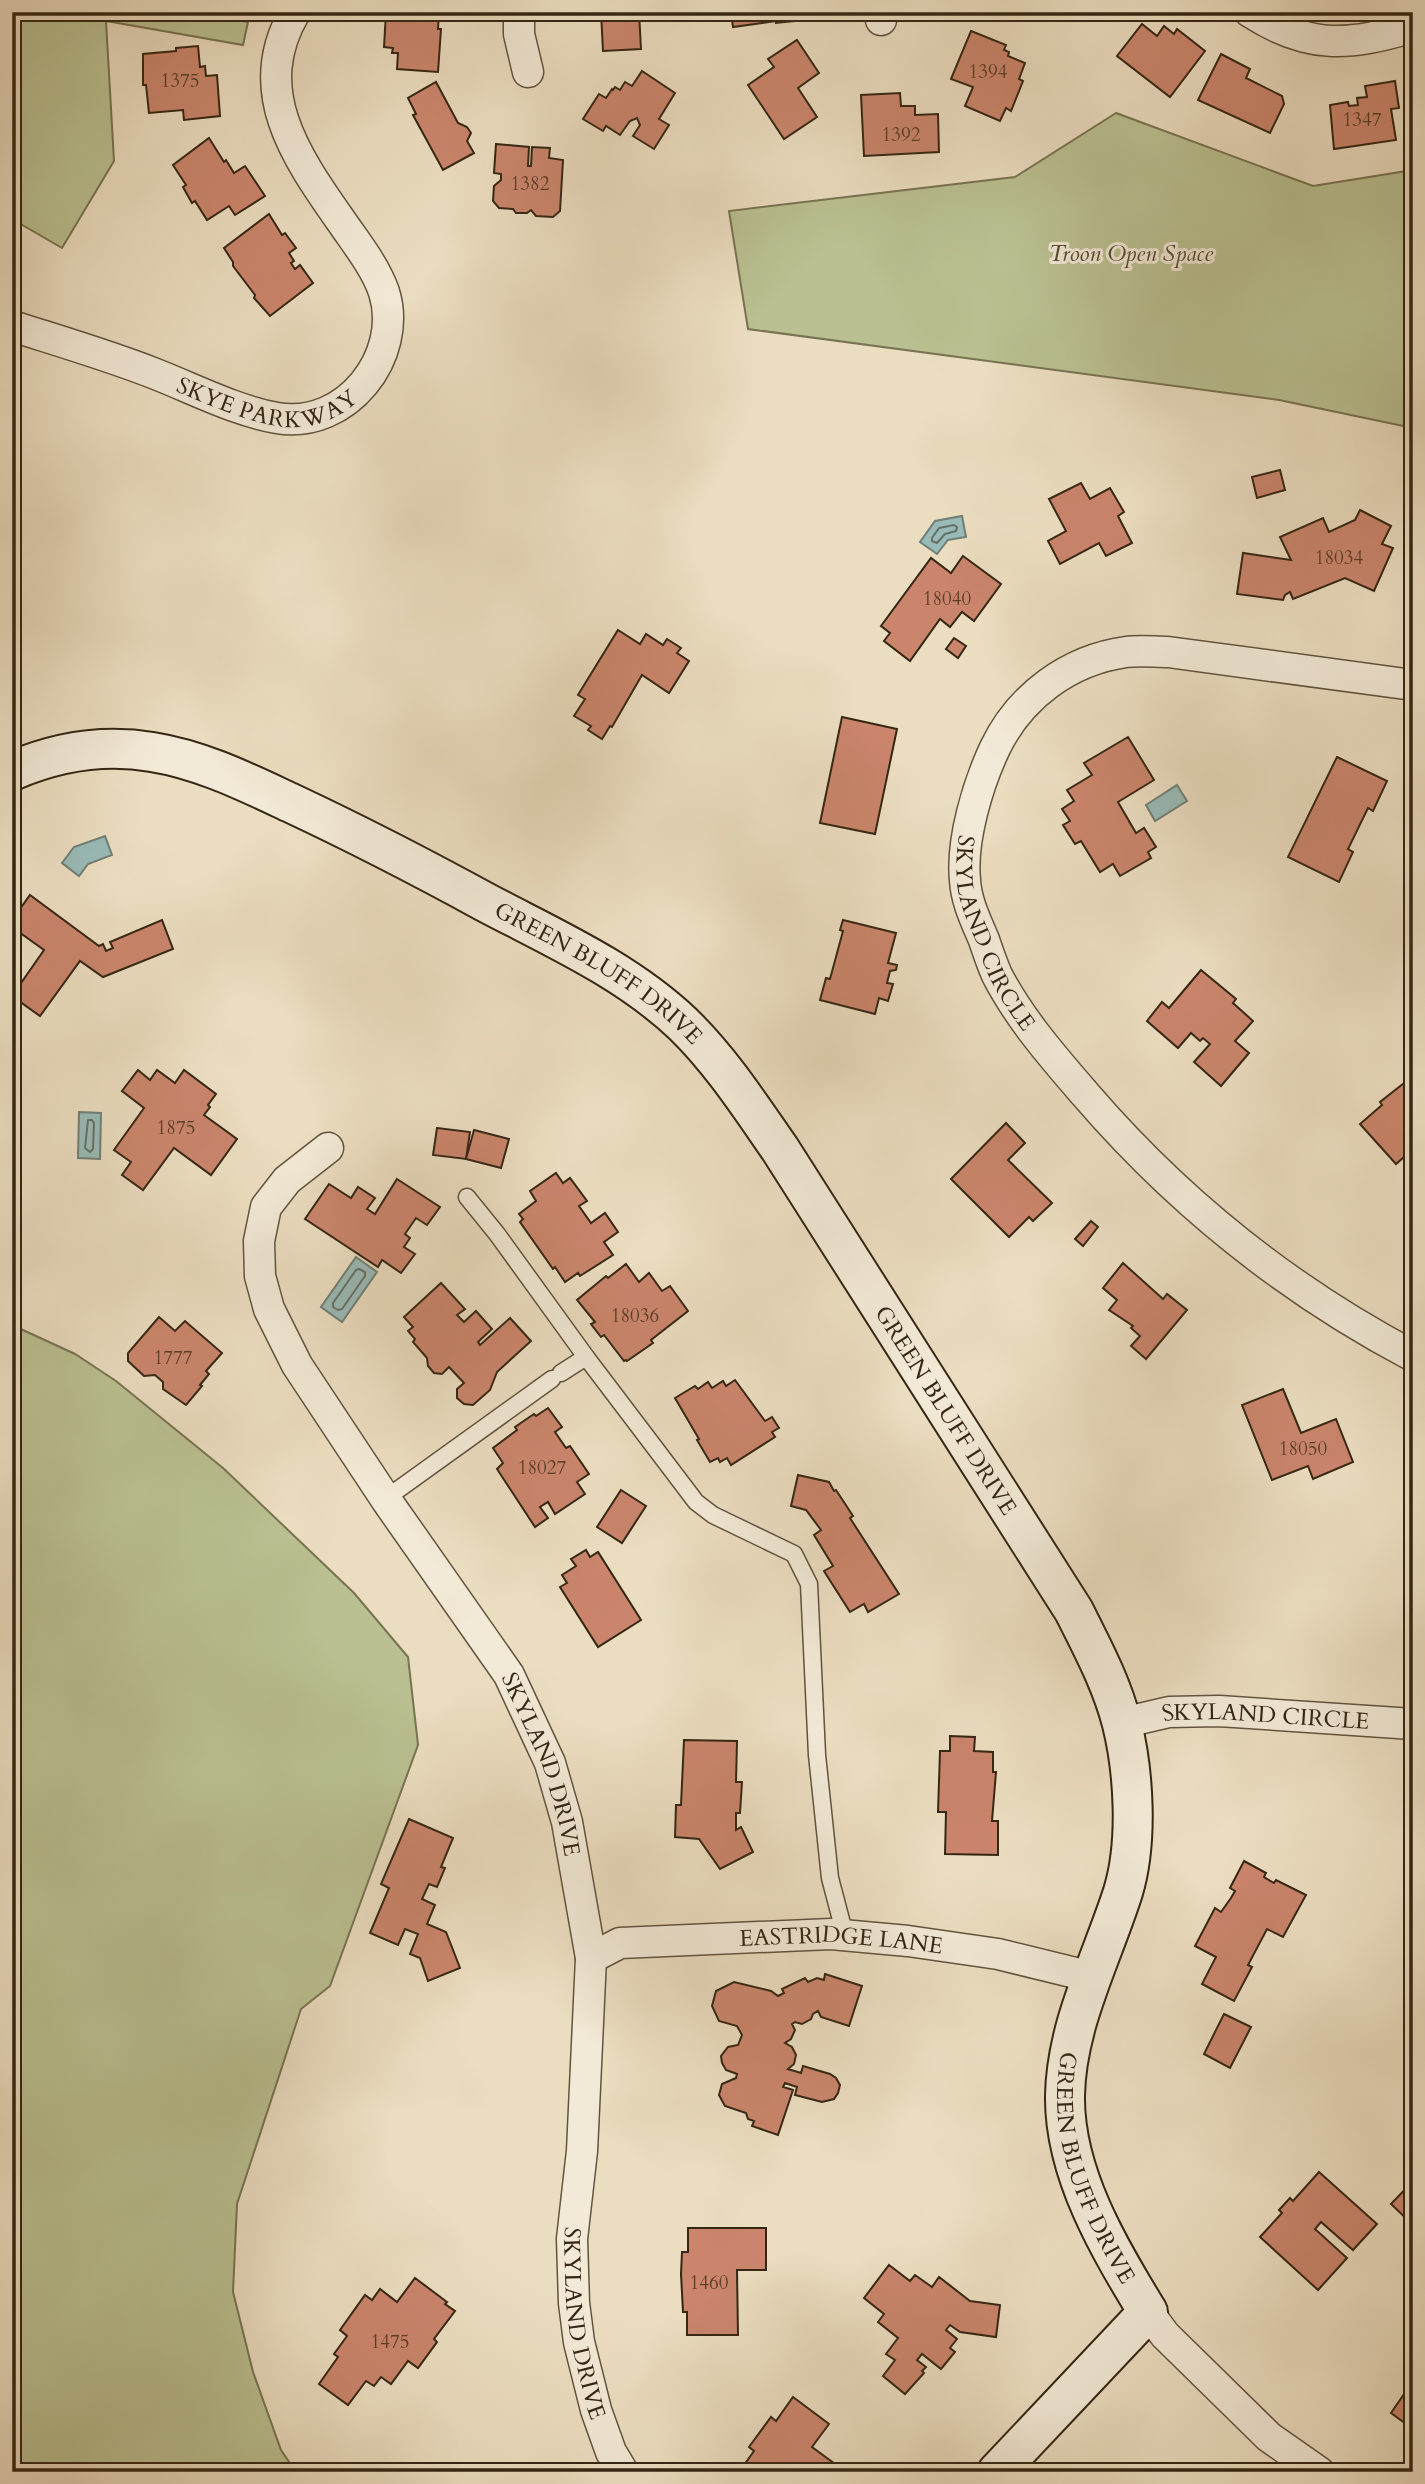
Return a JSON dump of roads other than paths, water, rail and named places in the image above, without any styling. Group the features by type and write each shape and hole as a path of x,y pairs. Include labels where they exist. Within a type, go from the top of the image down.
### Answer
{"street":[{"name":"SKYE PARKWAY","path":"12,326 279,419 297,419 324,413 348,399 365,383 375,370 386,344 387,305 381,284 366,258 310,176 292,144 280,109 276,84 276,56 284,31 295,12"},
{"path":"519,12 519,34 528,72"},
{"path":"1250,12 1287,32 1315,41 1349,43 1413,27"},
{"name":"SKYLAND CIRCLE","path":"1413,685 1168,652 1128,652 1097,658 1067,670 1031,697 1000,738 981,785 965,846 964,881 971,908 998,975 1022,1015 1105,1117 1163,1177 1268,1267 1333,1310 1413,1356"},
{"name":"GREEN BLUFF DRIVE","path":"12,771 50,756 88,750 127,750 179,758 227,773 372,841 609,968 682,1023 733,1081 780,1149 1074,1611 1100,1665 1122,1723 1129,1769 1132,1820 1130,1860 1123,1893 1092,1977 1071,2053 1065,2096 1073,2153 1090,2204 1118,2263 1165,2335 1269,2437 1319,2472"},
{"name":"SKYLAND DRIVE","path":"328,1147 287,1180 266,1207 259,1241 260,1276 269,1309 297,1365 385,1499 509,1675 550,1763 568,1822 590,1958 582,2151 572,2239 574,2303 581,2352 596,2410 611,2452 622,2472"},
{"name":"SKYLAND CIRCLE","path":"1122,1723 1168,1712 1219,1711 1413,1724"},
{"name":"EASTRIDGE LANE","path":"590,1958 620,1943 831,1934 908,1941 998,1954 1092,1977"},
{"path":"997,2472 1148,2312"}],"lane":[{"path":"467,1197 696,1502 713,1515 794,1554 809,1584 817,1755 830,1878 845,1935"},
{"path":"385,1499 586,1357"}],"water":[{"path":"962,516 966,537 948,540 937,554 920,542 935,521"},
{"path":"1177,785 1187,801 1155,821 1146,805"},
{"path":"105,836 112,855 88,864 79,876 62,863 74,847"},
{"path":"79,1112 101,1113 100,1159 78,1158"},
{"path":"356,1257 377,1272 342,1322 321,1307"}],"park label":[{"name":"Troon Open Space","path":"1131,253"}]}
